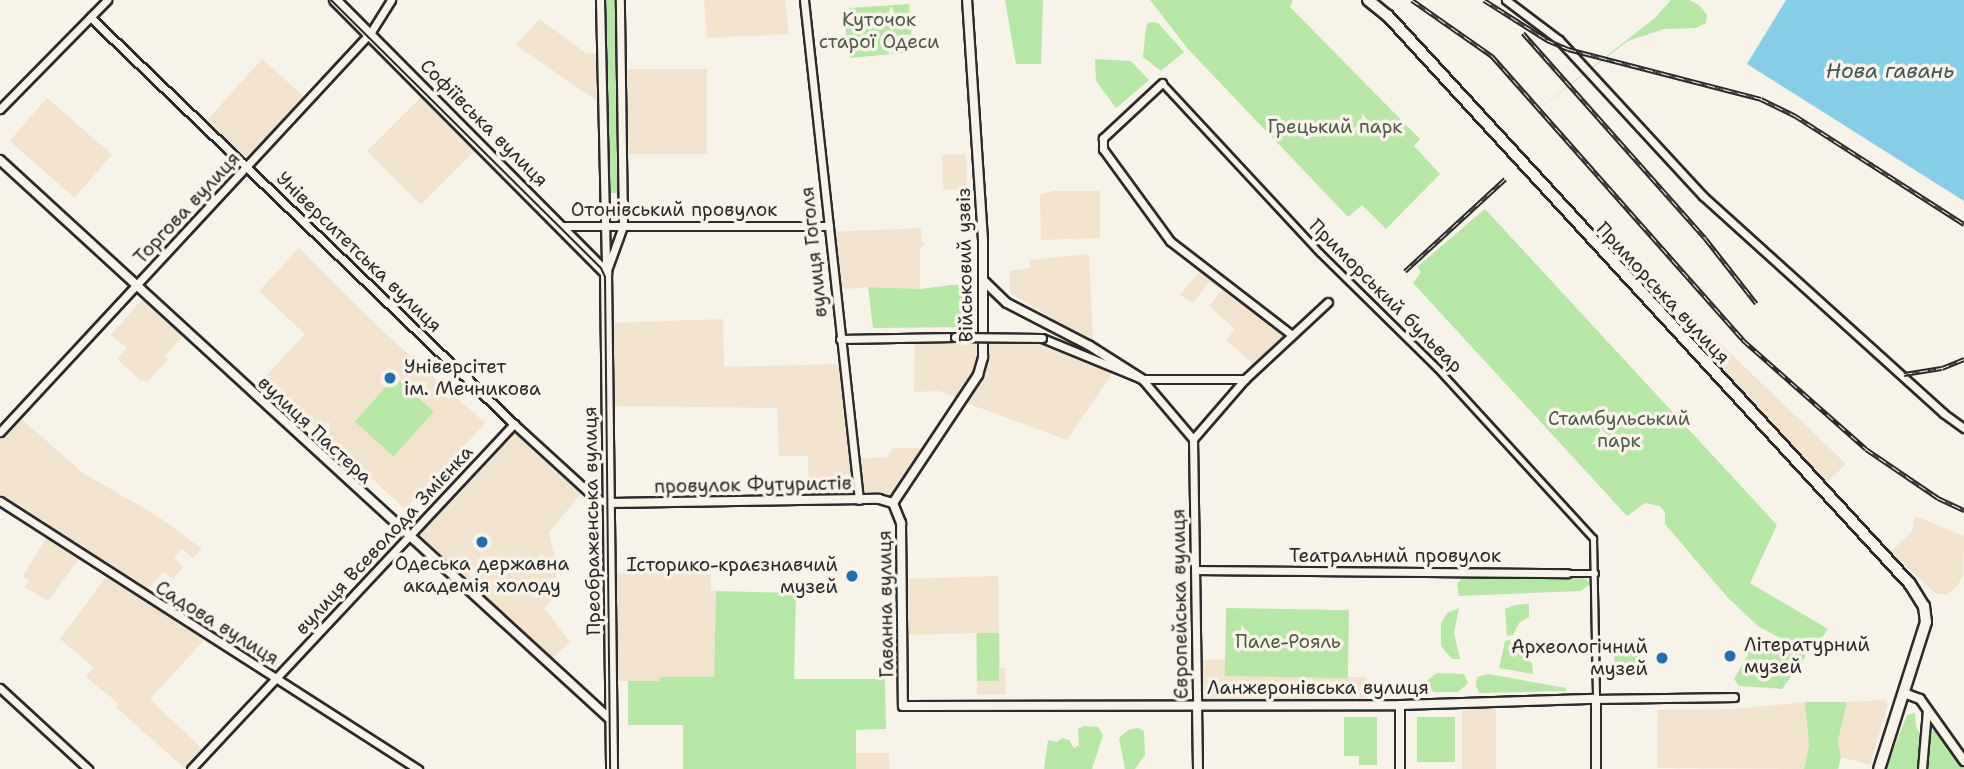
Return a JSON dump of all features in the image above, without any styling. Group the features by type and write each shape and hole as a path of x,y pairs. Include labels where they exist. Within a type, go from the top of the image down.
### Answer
{"main road":[{"name":"Софіївська вулиця","path":"335,0 371,33 606,273"},
{"name":"Приморська вулиця","path":"1368,0 1388,16 1910,584 1926,615 1924,631 1904,693"},
{"name":"Преображенська вулиця","path":"606,273 612,503 612,769"},
{"path":"1879,769 1904,693"}],"street":[{"path":"0,109 107,0"},
{"name":"Торгова вулиця","path":"0,432 371,33 391,0"},
{"name":"Преображенська вулиця","path":"600,0 606,273"},
{"name":"Преображенська вулиця","path":"606,273 623,226 620,0"},
{"name":"вулиця Гоголя","path":"804,0 859,500"},
{"name":"Військовий узвіз","path":"893,503 978,375 983,357 985,282 967,0"},
{"path":"1506,0 1559,40 1703,196 1934,405 1964,428"},
{"name":"Університетська вулиця","path":"90,17 514,424 596,499 612,503"},
{"path":"1162,83 1103,138 1103,149 1170,240 1292,335"},
{"name":"Приморський бульвар","path":"1162,83 1320,253 1424,354 1588,531 1593,538 1595,573"},
{"name":"вулиця Пастера","path":"0,160 611,720"},
{"name":"Отонівський провулок","path":"561,226 829,226"},
{"path":"985,282 994,294 1007,303 1090,346 1142,379 1193,439 1245,379 1328,302"},
{"path":"840,339 1042,338 1142,379 1245,379"},
{"name":"вулиця Всеволода Змієнка","path":"191,769 514,424"},
{"name":"Європейська вулиця","path":"1193,439 1198,769"},
{"name":"провулок Футуристів","path":"612,503 879,499 893,503"},
{"name":"Садова вулиця","path":"0,501 418,769"},
{"name":"Гаванна вулиця","path":"893,503 901,523 903,706"},
{"name":"Театральний провулок","path":"1196,570 1595,573"},
{"path":"1595,573 1596,769"},
{"path":"0,688 88,769"},
{"path":"1904,693 1918,696 1964,761"},
{"name":"Ланжеронівська вулиця","path":"903,706 1400,705 1734,697"},
{"path":"1400,705 1400,769"},
{"path":"1922,769 1927,709"}],"shaded area":[{"path":"704,0 785,0 789,34 707,38"},
{"path":"539,19 586,53 597,53 597,101 516,45"},
{"path":"262,59 306,98 248,163 204,124"},
{"path":"623,69 707,69 707,154 623,154"},
{"path":"426,92 480,146 421,204 367,151"},
{"path":"47,98 112,154 75,197 10,141"},
{"path":"966,154 967,189 943,190 942,155"},
{"path":"1053,191 1100,191 1100,238 1041,240 1040,195"},
{"path":"921,228 921,239 925,245 920,248 920,289 868,287 836,290 829,232"},
{"name":"Універсітет ім. Мечникова","path":"299,248 388,336 485,423 454,457 457,461 449,470 441,478 437,475 405,509 307,419 294,431 251,392 305,334 259,291"},
{"path":"1089,254 1093,343 1010,293 1010,271 1030,268 1030,260"},
{"path":"1202,268 1290,335 1256,366 1226,340 1235,329 1209,306 1222,290 1209,282 1193,303 1180,295"},
{"path":"145,296 185,334 165,355 168,359 148,381 140,380 117,359 127,348 111,335"},
{"path":"723,319 724,367 842,364 857,499 809,499 808,456 779,456 777,408 609,406 608,323"},
{"path":"1702,326 1846,464 1826,483 1691,336"},
{"path":"915,339 983,339 980,364 961,399 939,391 914,392"},
{"path":"984,339 1042,339 1115,369 1067,440 961,401 982,365"},
{"path":"17,415 83,473 159,517 202,549 193,558 182,549 174,558 183,567 173,579 164,572 144,592 0,500 0,433"},
{"name":"Одеська державна академія холоду","path":"514,425 585,489 549,532 554,553 556,595 544,608 570,642 549,662 410,539"},
{"path":"893,448 929,448 893,502 859,499 856,459 887,457"},
{"path":"1915,516 1964,536 1963,574 1958,585 1946,595 1935,593 1890,552 1912,532"},
{"path":"48,535 81,556 48,601 25,587 29,581 23,576"},
{"path":"612,573 711,574 711,590 716,591 714,677 660,677 660,681 614,681"},
{"path":"108,574 207,637 150,699 202,749 184,768 116,707 119,704 86,677 93,667 60,639"},
{"path":"998,576 1000,668 1005,668 1006,694 977,695 976,633 904,635 903,579"},
{"path":"1226,659 1226,676 1367,677 1367,702 1198,704 1197,660"},
{"path":"1885,700 1888,704 1870,765 1841,757 1838,741 1847,702"},
{"path":"1462,702 1496,702 1496,769 1462,769"},
{"path":"1805,702 1809,746 1804,769 1657,768 1658,710 1734,709"},
{"path":"851,753 889,753 889,769 851,769"}],"green space":[{"path":"603,0 617,0 617,193 603,193"},
{"path":"1005,0 1043,0 1041,64 1016,64"},
{"name":"Грецький парк","path":"1150,0 1293,0 1290,7 1420,139 1414,146 1440,174 1386,229 1362,205 1348,217 1188,49"},
{"path":"1671,0 1689,0 1699,5 1707,15 1706,23 1696,28 1664,29 1628,41 1532,114 1655,18"},
{"name":"Куточок старої Одеси","path":"909,4 913,52 850,58 845,26 849,8"},
{"path":"1153,22 1158,23 1184,52 1161,71 1143,57 1146,27"},
{"path":"1095,59 1131,61 1149,80 1116,108 1096,81"},
{"name":"Стамбульський парк","path":"1485,209 1777,525 1750,583 1828,629 1811,654 1759,627 1728,598 1665,524 1665,513 1660,506 1645,503 1627,516 1413,283 1421,272 1417,267"},
{"path":"967,285 968,327 873,328 868,287 920,289"},
{"path":"395,377 434,412 393,456 355,422"},
{"path":"1577,578 1587,579 1590,584 1581,591 1459,596 1457,584 1461,579"},
{"path":"716,591 796,593 794,679 885,679 886,729 856,730 856,769 683,769 683,725 628,725 628,681 659,681 660,677 714,677"},
{"path":"1529,604 1529,617 1519,623 1513,635 1507,636 1505,609"},
{"name":"Пале-Рояль","path":"1226,608 1349,610 1348,678 1225,676"},
{"path":"1459,608 1454,633 1460,659 1452,659 1441,646 1441,624 1447,613"},
{"path":"977,633 999,633 999,681 977,681"},
{"path":"1510,640 1514,650 1532,663 1533,674 1499,668 1505,641"},
{"path":"1755,642 1784,643 1806,656 1782,689 1739,686 1734,679"},
{"path":"1640,650 1641,675 1615,676 1614,651"},
{"path":"1437,673 1464,674 1468,683 1458,692 1434,692 1428,688 1428,680"},
{"path":"1488,674 1566,688 1566,691 1479,693 1476,686 1477,677"},
{"path":"1805,702 1847,702 1838,741 1841,757 1838,769 1804,769 1809,746"},
{"path":"1915,713 1916,726 1921,736 1919,769 1886,769 1907,715"},
{"path":"1344,717 1377,717 1377,765 1359,765 1359,756 1344,756"},
{"path":"1417,717 1455,717 1455,762 1417,762"},
{"path":"1084,726 1098,727 1103,735 1092,769 1044,769 1048,740 1069,740 1074,748 1079,745 1078,729"},
{"path":"1138,728 1144,731 1145,755 1135,769 1125,769 1119,738 1128,730"},
{"path":"1936,730 1964,769 1927,769 1930,732"}],"water":[{"name":"Нова гавань","path":"1786,0 1964,0 1964,201 1747,64"}],"tram line":[{"path":"331,0 601,268 605,277 610,769"}],"railway":[{"path":"1412,0 1492,56 1743,340 1866,449 1938,498 1964,510"},
{"path":"1484,0 1547,40 1568,49 1761,99 1794,115 1964,224"},
{"path":"1523,33 1705,238 1756,303"},
{"path":"1405,271 1505,179"},
{"path":"1904,374 1942,368 1964,359"}],"place":[{"name":"Універсітет ім. Мечникова","path":"390,378"},
{"name":"Одеська державна академія холоду","path":"482,542"},
{"name":"Історико-краєзнавчий музей","path":"852,576"},
{"name":"Літературний музей","path":"1730,656"},
{"name":"Археологічний музей","path":"1662,658"}]}
